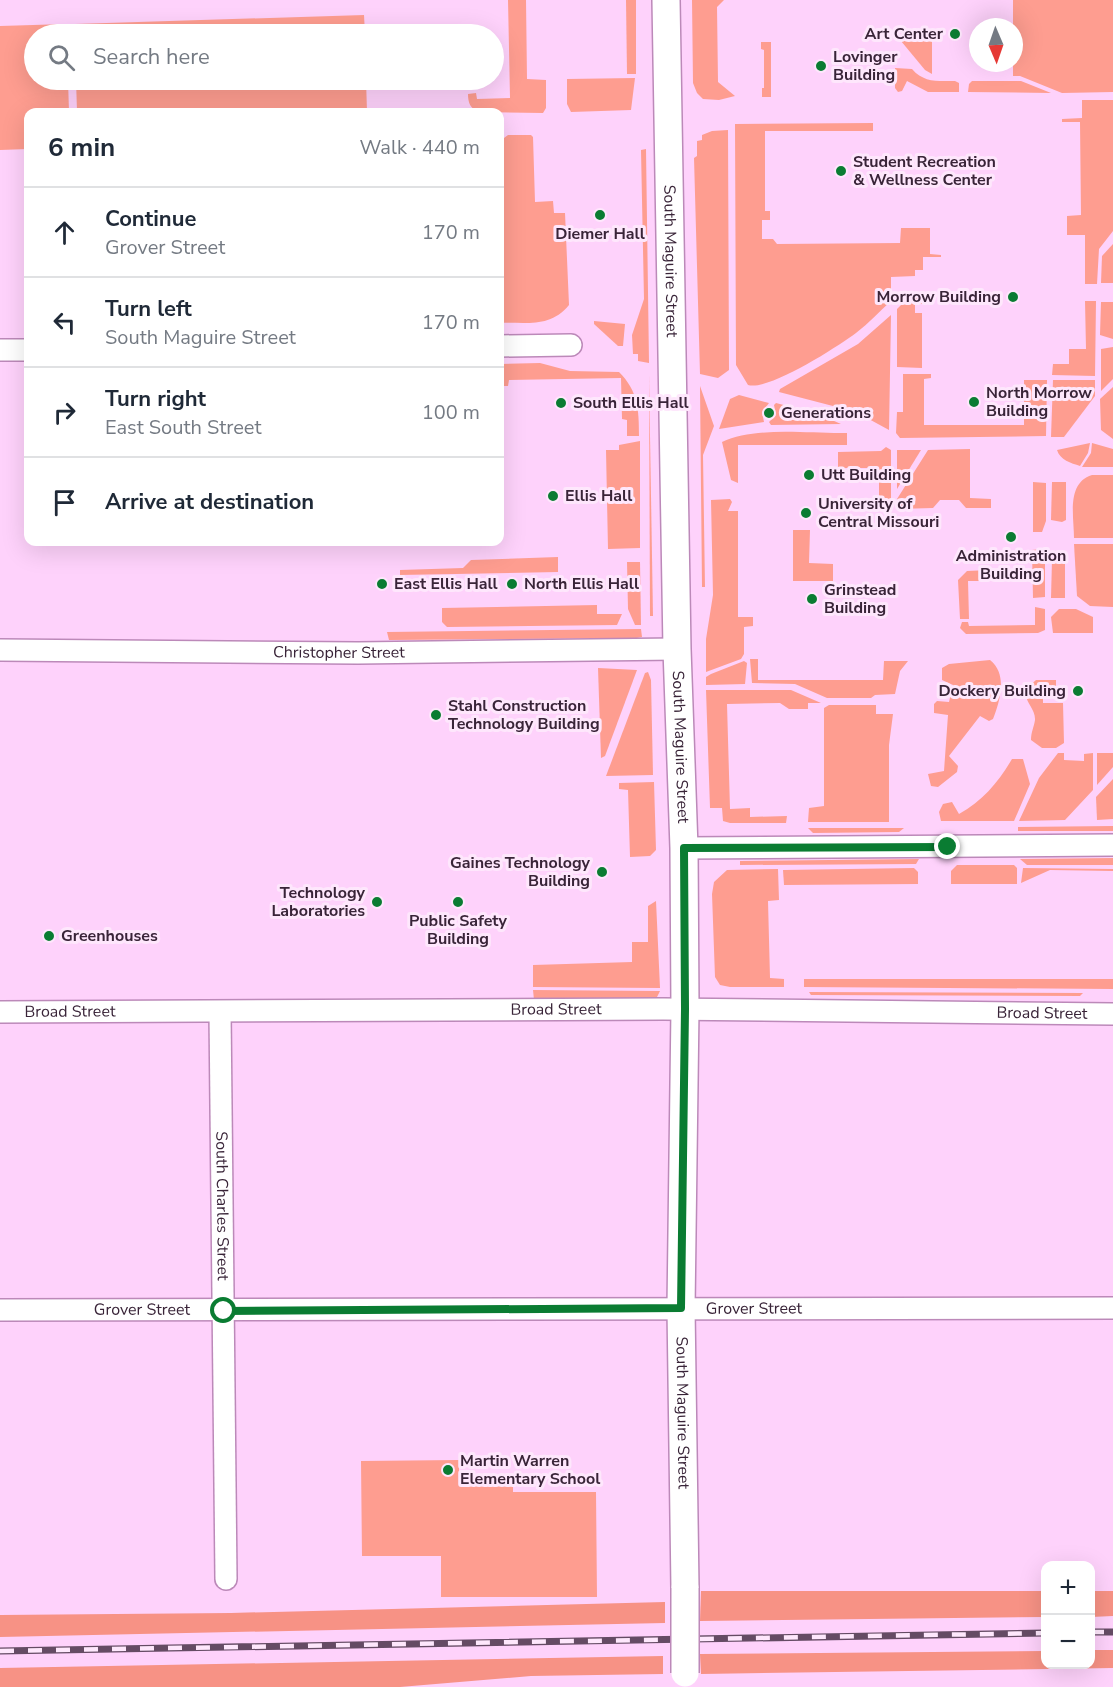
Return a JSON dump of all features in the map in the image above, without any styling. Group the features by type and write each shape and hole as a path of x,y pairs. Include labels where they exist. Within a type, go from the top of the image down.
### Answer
{"main road":[{"name":"South Maguire Street","path":"666,0 677,649 684,848 685,1009 681,1308 685,1680"}],"street":[{"path":"504,346 571,345"},
{"path":"0,350 24,350"},
{"name":"Christopher Street","path":"0,651 358,653 677,649"},
{"path":"684,848 1113,845"},
{"name":"Broad Street","path":"0,1012 685,1009 1113,1014"},
{"name":"South Charles Street","path":"220,1012 226,1579"},
{"name":"Grover Street","path":"0,1310 1113,1308"}],"shaded area":[{"path":"508,0 526,0 527,79 546,80 546,108 543,113 504,112 504,108 472,108 468,94 476,93 477,99 510,98"},
{"path":"626,0 636,0 636,74 627,74"},
{"path":"692,0 724,0 717,7 718,82 735,96 719,100 703,99 697,93 693,83"},
{"path":"1013,0 1113,0 1113,92 1062,93 1020,76 1013,76 1013,72 1023,72 1023,18 1013,18"},
{"path":"364,15 364,24 75,24"},
{"path":"24,25 24,90 68,90 69,108 24,108 24,149 0,150 0,26"},
{"path":"932,40 932,74 925,70 901,41"},
{"path":"761,42 771,42 771,97 762,97 764,50 761,49"},
{"path":"895,68 912,69 921,77 932,80 955,81 959,83 959,92 928,92 907,81 902,91 898,92 895,88"},
{"path":"635,78 631,110 571,112 567,104 567,79"},
{"path":"972,81 1021,81 1051,93 968,92"},
{"path":"76,90 366,90 367,108 77,108"},
{"path":"1082,100 1113,100 1113,231 1099,249 1097,284 1085,284 1085,235 1067,235 1067,216 1081,215 1080,122 1062,122 1062,119 1082,118"},
{"path":"873,123 873,131 765,131 765,211 770,211 770,220 762,220 762,239 773,239 777,244 900,243 901,228 930,228 930,254 941,255 941,257 923,257 923,270 915,270 915,276 891,277 891,301 847,340 786,375 758,385 748,385 736,365 735,124"},
{"path":"728,130 729,370 718,378 700,374 694,158 697,156 697,141 702,140 702,135 712,131"},
{"path":"508,135 531,135 533,137 535,202 553,201 554,213 565,213 569,305 546,321 504,323 504,138"},
{"path":"646,149 649,363 638,361 638,354 633,354 632,335 644,299 641,150"},
{"path":"1113,244 1113,283 1101,283 1102,256"},
{"path":"908,298 922,298 922,304 915,304 915,313 922,313 922,368 897,367 897,309"},
{"path":"1085,301 1096,301 1095,376 1052,375 1053,364 1069,364 1069,349 1086,349"},
{"path":"1101,302 1113,302 1113,339 1100,335"},
{"path":"891,315 889,430 856,412 779,392 780,389 858,344"},
{"path":"594,321 625,324 623,346 618,346 594,324"},
{"path":"1113,347 1113,379 1101,391 1101,349"},
{"path":"540,363 570,371 619,372 634,393 639,417 639,436 627,436 627,420 622,419 621,378 509,380 508,386 504,386 504,364"},
{"path":"903,374 931,374 931,378 924,379 924,425 1024,425 1024,380 1047,380 1046,436 900,438 896,433 897,412 903,412"},
{"path":"649,375 653,616 650,616"},
{"path":"1053,380 1095,380 1095,396 1064,437 1051,437"},
{"path":"700,386 714,426 703,455 705,587 702,587"},
{"path":"1113,387 1113,439 1101,430 1100,399"},
{"path":"739,395 769,403 762,412 764,422 719,429 730,399"},
{"path":"776,403 818,414 841,424 771,425 769,422 776,415 774,405"},
{"path":"766,432 847,433 847,445 738,445 738,483 731,480 722,442 735,437"},
{"path":"640,441 640,548 608,549 606,450 619,450 619,445"},
{"path":"1090,443 1088,453 1080,466 1063,459 1057,450"},
{"path":"1092,443 1113,449 1113,467 1082,467 1091,453"},
{"path":"886,447 891,450 891,508 879,509 879,468 838,468 838,452 881,451"},
{"path":"970,449 970,498 991,499 991,508 966,508 959,500 940,500 933,508 897,509 897,499 928,450"},
{"path":"897,450 921,450 897,489"},
{"path":"1092,475 1113,475 1113,538 1074,538 1075,493 1078,485"},
{"path":"1033,482 1046,483 1046,521 1042,532 1033,532"},
{"path":"1052,482 1066,482 1066,520 1062,522 1051,520"},
{"path":"730,499 732,502 728,511 738,511 738,617 753,617 753,626 744,627 744,654 741,659 706,672 706,639 713,595 711,500"},
{"path":"793,530 810,530 809,563 833,564 833,581 793,581"},
{"path":"1074,544 1113,544 1113,607 1090,606 1077,596"},
{"path":"1042,549 1045,559 1045,597 1033,598 1032,550"},
{"path":"558,557 558,572 400,575 400,570 463,568 471,560"},
{"path":"1065,558 1065,598 1051,598 1052,560"},
{"path":"627,562 640,562 641,625 635,625 628,609"},
{"path":"990,570 990,581 968,581 969,619 960,619 958,580 967,571"},
{"path":"597,605 597,614 622,614 617,625 447,627 442,622 442,608"},
{"path":"1035,607 1045,609 1045,630 1038,633 966,634 960,628 962,622 968,622 969,626 1035,625"},
{"path":"1059,609 1076,609 1093,617 1093,633 1053,633 1051,617"},
{"path":"641,629 642,637 637,638 389,640 387,632"},
{"path":"750,659 758,659 758,680 883,680 884,661 908,661 900,671 895,694 875,695 871,698 827,698 795,684 752,683"},
{"path":"990,660 996,666 1001,680 1000,696 993,719 989,721 980,716 949,756 958,766 957,772 938,787 931,786 928,774 944,771 948,715 934,713 934,704 937,701 949,702 953,685 942,680 942,668 949,664"},
{"path":"744,661 747,663 745,684 706,685 706,677"},
{"path":"598,668 637,670 605,756 601,758"},
{"path":"648,672 651,680 653,775 606,776 645,673"},
{"path":"1036,680 1056,680 1056,686 1043,686 1043,703 1063,703 1064,743 1056,748 1042,748 1031,740 1035,720 1026,696 1030,686"},
{"path":"706,690 791,690 821,703 808,703 808,709 789,709 780,703 727,704 730,809 750,808 750,817 787,816 786,823 730,823 723,821 722,808 710,808"},
{"path":"829,705 876,705 876,714 893,714 889,745 889,822 808,822 809,808 824,806 824,708"},
{"path":"1058,753 1064,753 1064,760 1084,761 1084,754 1093,753 1093,790 1065,820 1019,821 1039,778"},
{"path":"1097,753 1113,753 1113,767 1097,785"},
{"path":"1012,759 1023,759 1030,784 1014,821 941,821 939,812 943,804 952,802 959,814 968,809 990,790"},
{"path":"1113,779 1113,819 1097,820 1096,797"},
{"path":"654,782 656,850 650,856 630,857 628,790 619,789 619,783"},
{"path":"1113,826 1113,831 1018,831 1018,827"},
{"path":"808,828 904,828 899,832 813,833"},
{"path":"1113,858 1113,865 1027,865 1020,859"},
{"path":"919,859 916,864 740,865 740,861"},
{"path":"957,865 1014,865 1017,868 1017,884 951,884 951,871"},
{"path":"914,868 918,872 918,884 784,885 783,870"},
{"path":"1023,868 1113,869 1113,871 1050,870 1021,883"},
{"path":"778,869 779,900 768,901 770,978 784,979 784,987 720,985 715,977 712,894 714,882 727,870"},
{"path":"656,901 660,988 533,987 533,965 632,962 632,942 648,942 648,906"},
{"path":"804,979 1113,979 1113,989 804,987"},
{"path":"533,990 660,991 657,997 659,1003 534,1000"},
{"path":"809,992 1083,993 1080,996 811,995"},
{"path":"459,1460 459,1481 513,1480 513,1492 596,1492 597,1597 441,1597 441,1556 362,1556 361,1461"},
{"path":"701,1591 1041,1591 1041,1617 700,1621"},
{"path":"1095,1591 1113,1591 1113,1616 1095,1617"},
{"path":"665,1602 665,1623 0,1637 0,1615 231,1613"},
{"path":"1095,1650 1113,1650 1113,1668 1095,1668"},
{"path":"1041,1651 1041,1669 1044,1669 701,1674 700,1654"},
{"path":"663,1656 663,1674 531,1676 400,1687 0,1687 0,1668"}],"railway":[{"path":"1095,1632 1113,1632"},
{"path":"0,1651 1041,1633"}],"place":[{"name":"Art Center","path":"955,34"},
{"name":"Lovinger Building","path":"821,66"},
{"name":"Student Recreation & Wellness Center","path":"841,171"},
{"name":"Diemer Hall","path":"600,215"},
{"name":"Morrow Building","path":"1013,297"},
{"name":"North Morrow Building","path":"974,402"},
{"name":"South Ellis Hall","path":"561,403"},
{"name":"Generations","path":"769,413"},
{"name":"Utt Building","path":"809,475"},
{"name":"Ellis Hall","path":"553,496"},
{"name":"University of Central Missouri","path":"806,513"},
{"name":"Administration Building","path":"1011,537"},
{"name":"East Ellis Hall","path":"382,584"},
{"name":"North Ellis Hall","path":"512,584"},
{"name":"Grinstead Building","path":"812,599"},
{"name":"Dockery Building","path":"1078,691"},
{"name":"Stahl Construction Technology Building","path":"436,715"},
{"name":"Gaines Technology Building","path":"602,872"},
{"name":"Technology Laboratories","path":"377,902"},
{"name":"Public Safety Building","path":"458,902"},
{"name":"Greenhouses","path":"49,936"},
{"name":"Martin Warren Elementary School","path":"448,1470"}],"route":[{"path":"224,1311 681,1308 685,1009 684,848 948,847"}]}
